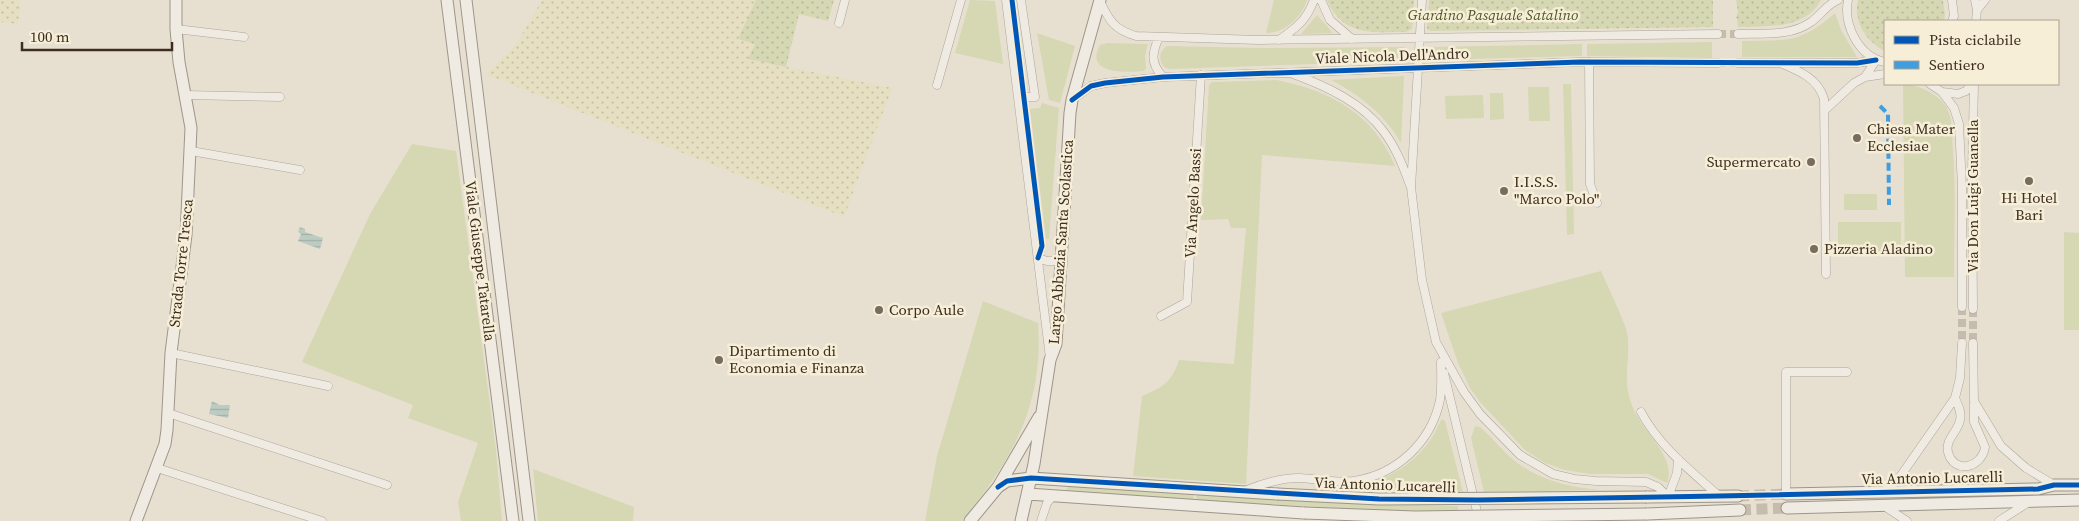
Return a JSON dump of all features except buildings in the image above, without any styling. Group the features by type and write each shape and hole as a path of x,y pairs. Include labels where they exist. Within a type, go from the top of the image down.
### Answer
{"street":[{"name":"Strada Torre Tresca","path":"136,521 165,444 171,353 186,235 191,128 179,62 176,0"},
{"name":"Viale Giuseppe Tatarella","path":"447,0 513,521"},
{"name":"Viale Giuseppe Tatarella","path":"466,0 529,521"},
{"path":"838,23 845,0"},
{"path":"937,85 961,0"},
{"name":"Largo Abbazia Santa Scolastica","path":"1006,0 1050,360"},
{"path":"1018,97 1035,97 1021,0"},
{"name":"Largo Abbazia Santa Scolastica","path":"1050,360 1056,344 1067,148 1072,100 1100,0"},
{"name":"Viale Nicola Dell'Andro","path":"1100,0 1115,26 1124,33 1136,36 1279,40 1718,34"},
{"path":"1279,40 1301,24 1309,13 1314,0"},
{"path":"1321,0 1330,20 1352,39"},
{"path":"1422,0 1412,187 1422,280 1479,521"},
{"path":"1848,0 1847,17 1854,38 1876,60"},
{"path":"1952,0 1954,16 1952,20"},
{"path":"1975,0 1976,20"},
{"path":"1977,10 1985,0"},
{"path":"1738,34 1796,30 1810,23 1834,1"},
{"path":"176,29 244,37"},
{"path":"1158,37 1152,53 1153,64 1163,77"},
{"path":"1865,77 1876,60"},
{"path":"1738,63 1857,64 1876,60 1884,62"},
{"path":"1589,62 1590,184 1597,204"},
{"name":"Viale Nicola Dell'Andro","path":"1072,100 1091,86 1104,82 1163,77 1589,62 1718,63"},
{"path":"1780,63 1811,78 1821,89 1826,109 1826,274"},
{"path":"1289,73 1315,82 1336,93 1360,108 1376,122 1398,153 1412,187"},
{"path":"1826,109 1854,83 1865,77 1884,74"},
{"name":"Via Angelo Bassi","path":"1161,316 1187,302 1201,75"},
{"name":"Via Don Luigi Guanella","path":"1932,85 1942,92 1954,108 1959,124 1961,139 1962,306"},
{"name":"Via Don Luigi Guanella","path":"1942,92 1958,94 1966,91 1971,85"},
{"name":"Via Don Luigi Guanella","path":"1972,85 1973,309"},
{"path":"185,95 280,97"},
{"path":"191,151 300,170"},
{"path":"1038,258 1047,261 1060,261"},
{"path":"1436,342 1464,392 1480,414 1506,442 1527,460 1552,474 1596,482 1646,482 1658,487 1668,497 1677,473 1678,459"},
{"path":"1908,521 1884,506 1882,492 1897,481 1955,398 1960,378 1962,343"},
{"path":"1955,398 1960,411 1960,421 1949,440 1948,452 1954,462 1966,467 1982,459 1985,447 1974,422 1973,343"},
{"path":"171,353 328,386"},
{"path":"1021,521 1031,478 1050,360"},
{"path":"1243,491 1297,478 1352,481 1382,473 1396,466 1423,440 1432,425 1440,399 1442,362"},
{"name":"Via Antonio Lucarelli","path":"1847,372 1786,372 1786,494 2038,489 2054,485 2079,484"},
{"path":"1974,401 2001,446 2026,468 2054,485"},
{"path":"970,521 998,487 1042,411"},
{"path":"1641,412 1649,428 1678,459 1719,496"},
{"path":"168,413 387,485"},
{"path":"157,468 322,521"},
{"name":"Via Antonio Lucarelli","path":"998,487 1008,481 1031,478 1277,494 1389,499 1738,496"},
{"path":"1041,521 1047,502 1057,496 1062,480"},
{"path":"1999,521 2030,502 2038,489"},
{"name":"Via Antonio Lucarelli","path":"1028,494 1411,519 1740,510"},
{"name":"Via Antonio Lucarelli","path":"1787,508 2079,500"},
{"path":"1304,513 1319,521"}],"shaded area":[{"path":"0,0 21,0 18,24 0,22"},
{"path":"542,0 756,0 739,39 755,43 749,59 892,88 844,217 485,74 516,44"},
{"path":"300,227 305,229 305,232 323,238 320,249 298,241 301,234 298,232"},
{"path":"212,401 220,405 230,405 228,418 209,414"}],"green space":[{"path":"756,0 834,0 828,21 799,14 786,67 748,59 755,44 738,39"},
{"path":"970,0 995,1 1003,64 955,53"},
{"path":"1274,0 1307,0 1301,13 1291,23 1280,30 1266,33"},
{"path":"1327,0 1414,0 1412,29 1406,32 1371,32 1360,30 1341,21"},
{"name":"Giardino Pasquale Satalino","path":"1429,0 1713,0 1713,27 1431,31 1427,29"},
{"path":"1736,0 1821,0 1814,10 1805,17 1795,21 1773,26 1738,27"},
{"path":"1858,0 1943,0 1945,15 1944,20 1884,20 1884,50 1872,42 1862,30 1857,16"},
{"path":"1835,13 1841,30 1857,57 1742,57 1742,41 1782,40 1802,35 1823,23"},
{"path":"1317,15 1333,33 1301,34"},
{"path":"1037,33 1075,46 1060,103 1049,100"},
{"path":"1712,42 1712,58 1587,56 1587,44"},
{"path":"1107,43 1148,44 1145,56 1146,68 1144,71 1110,70 1102,66 1097,62 1096,55 1100,45"},
{"path":"1582,44 1582,56 1432,60 1429,56 1430,48 1433,47"},
{"path":"1167,46 1262,48 1404,47 1407,50 1405,61 1169,69 1164,67 1160,58 1162,50"},
{"path":"1404,76 1401,143 1387,123 1371,107 1352,92 1331,80"},
{"path":"1276,80 1314,90 1347,107 1362,118 1375,132 1386,147 1395,166 1262,155 1246,484 1133,476 1142,396 1161,387 1173,374 1179,360 1234,364 1246,228 1231,228 1228,219 1201,220 1209,85 1212,82"},
{"path":"1563,84 1571,84 1574,234 1567,235"},
{"path":"1903,85 1909,85 1916,86 1936,96 1946,107 1950,117 1954,182 1954,277 1905,277"},
{"path":"1528,87 1549,87 1550,121 1529,121"},
{"path":"1490,93 1503,93 1504,119 1490,120"},
{"path":"1483,95 1484,118 1446,119 1445,96"},
{"path":"1042,103 1059,108 1049,239 1046,239 1030,109 1040,108"},
{"path":"412,144 456,151 496,450 502,521 461,521 458,502 478,443 408,418 413,405 302,362 370,214"},
{"path":"1844,194 1877,194 1877,210 1844,210"},
{"path":"1838,222 1901,222 1901,253 1838,253"},
{"path":"2064,232 2079,233 2079,330 2064,330"},
{"path":"1601,271 1627,333 1627,382 1630,400 1639,419 1664,455 1669,474 1667,483 1648,474 1590,474 1565,470 1545,463 1525,450 1480,402 1470,388 1458,363 1441,313"},
{"path":"983,301 1038,323 1039,353 1036,380 1030,406 1010,453 996,476 962,521 925,521 937,456"},
{"path":"1442,419 1445,421 1463,492 1339,489 1377,480 1410,462 1432,437"},
{"path":"1475,426 1480,427 1520,465 1541,477 1576,487 1600,490 1484,492 1471,438"},
{"path":"533,469 634,507 633,521 538,521"},
{"path":"1069,486 1194,494 1193,500 1069,492 1066,489"},
{"path":"1197,494 1350,503 1458,506 1458,512 1349,509 1196,500"}],"tunnel":[{"path":"1718,34 1738,34"},
{"path":"1718,63 1738,63"},
{"path":"1962,307 1962,343"},
{"path":"1973,309 1973,343"},
{"path":"1738,496 1786,494"},
{"path":"1740,510 1787,508"}],"marked path":[{"path":"1880,106 1888,114 1889,205"}],"cycle path":[{"path":"1012,0 1042,246 1038,258"},
{"path":"1072,100 1091,86 1163,77 1580,62 1857,63 1876,60"},
{"path":"998,487 1007,481 1031,478 1379,499 1478,500 2038,489 2054,485 2079,485"}],"place":[{"name":"Chiesa Mater Ecclesiae","path":"1857,138"},
{"name":"Supermercato","path":"1811,162"},
{"name":"Hi Hotel Bari","path":"2029,181"},
{"name":"I.I.S.S. \"Marco Polo\"","path":"1504,191"},
{"name":"Pizzeria Aladino","path":"1814,249"},
{"name":"Corpo Aule","path":"879,310"},
{"name":"Dipartimento di Economia e Finanza","path":"719,360"}]}
